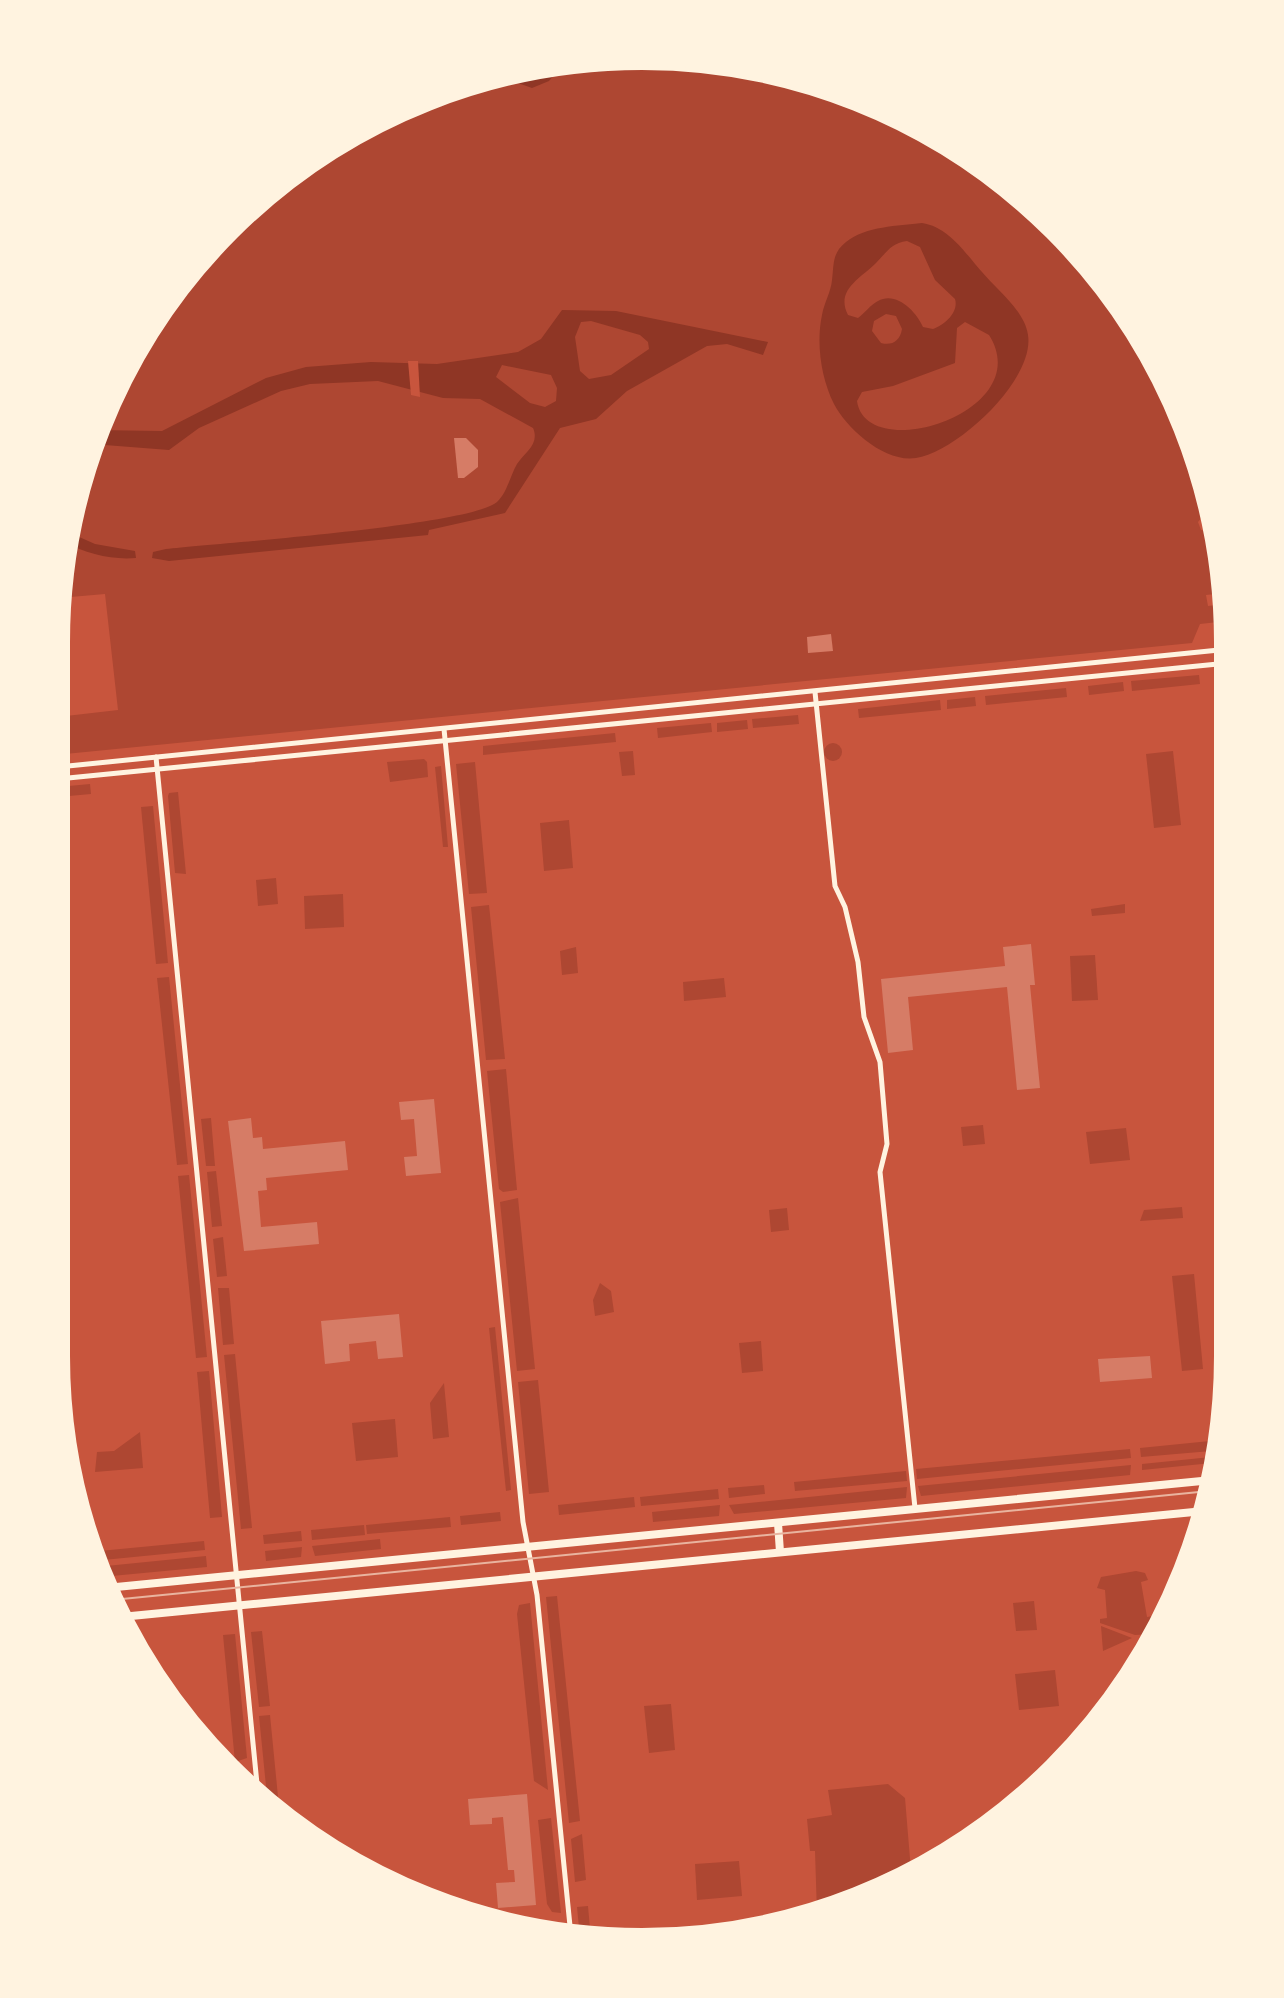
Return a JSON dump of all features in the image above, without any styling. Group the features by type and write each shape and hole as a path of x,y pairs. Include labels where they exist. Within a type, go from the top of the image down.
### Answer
{"main road":[{"path":"117,1587 1202,1481"},
{"path":"130,1616 1194,1512"},
{"path":"778,1523 780,1552"}],"street":[{"path":"68,766 1216,650"},
{"path":"68,778 1216,664"},
{"path":"815,692 835,886 851,928 864,1017 880,1062 886,1132 880,1172 915,1509"},
{"path":"444,729 527,1546 533,1576 570,1925"},
{"path":"156,757 257,1781"}],"shaded area":[{"path":"642,68 680,69 754,79 827,98 862,112 896,127 961,165 1020,210 1048,236 1074,264 1119,323 1157,388 1172,422 1196,493 1202,517 1198,522 1201,530 1205,531 1214,594 1206,595 1208,606 1215,605 1215,622 1200,624 1192,643 68,754 68,716 118,710 105,594 70,597 79,530 98,457 127,388 145,355 187,293 236,236 264,210 323,165 388,127 422,112 457,98 530,79 604,69"},
{"path":"554,75 549,81 532,88 516,82"},
{"path":"922,223 932,225 956,242 1016,309 1026,326 1027,353 1006,392 971,428 933,453 904,458 880,450 868,442 840,414 826,383 820,337 834,259 841,246 863,233","holes":["907,241 920,247 935,280 955,299 955,309 950,317 933,329 923,327 905,304 892,299 878,301 858,318 848,315 845,298 852,285 890,249","886,314 896,316 902,329 899,337 892,343 881,343 872,331 874,321","965,322 989,335 998,363 990,387 971,407 945,421 916,429 888,429 867,420 857,401 862,392 893,386 955,363 957,328"]},
{"path":"562,310 616,311 768,342 763,355 727,344 707,346 627,391 596,419 560,428 505,513 429,530 428,535 169,561 152,558 153,552 166,549 394,526 477,511 500,498 517,464 531,448 535,439 533,428 480,399 443,398 378,381 310,384 281,391 199,428 169,450 103,445 109,430 162,431 266,378 306,367 371,362 437,364 518,352 541,339","holes":["591,321 640,335 648,342 649,349 611,375 589,379 580,371 575,337 581,322","502,365 551,375 557,388 556,401 545,407 530,403 496,377"]},
{"path":"78,536 95,544 135,551 136,558 109,557 76,547"},
{"path":"1199,675 1200,684 1132,691 1131,681"},
{"path":"1123,682 1124,691 1089,695 1088,686"},
{"path":"1066,688 1067,697 986,705 985,696"},
{"path":"975,697 976,706 947,709 947,700"},
{"path":"940,700 941,710 859,718 858,709"},
{"path":"798,715 799,724 753,728 752,719"},
{"path":"747,720 748,729 717,732 717,723"},
{"path":"711,723 712,732 658,738 657,728"},
{"path":"615,733 616,742 483,755 483,746"},
{"path":"833,743 842,752 833,761 824,752"},
{"path":"633,751 635,775 622,776 619,752"},
{"path":"1173,751 1181,825 1154,828 1146,754"},
{"path":"424,759 428,777 390,782 387,762"},
{"path":"475,762 487,893 469,894 456,764"},
{"path":"441,766 448,847 443,847 435,767"},
{"path":"90,784 91,794 68,796 68,786"},
{"path":"178,792 186,874 175,873 168,796 169,793"},
{"path":"153,806 168,963 156,964 141,807"},
{"path":"569,820 573,868 544,871 540,823"},
{"path":"276,878 278,904 258,906 256,880"},
{"path":"343,894 344,927 305,929 304,896"},
{"path":"1125,904 1125,913 1092,916 1091,909"},
{"path":"489,905 505,1059 486,1060 471,907"},
{"path":"576,947 578,973 562,975 560,951"},
{"path":"1095,955 1098,1000 1072,1001 1070,956"},
{"path":"169,977 188,1164 177,1165 157,978"},
{"path":"724,978 726,997 684,1001 683,982"},
{"path":"506,1069 517,1190 503,1192 499,1189 487,1071"},
{"path":"211,1118 215,1166 206,1166 201,1119"},
{"path":"983,1125 985,1144 963,1146 961,1127"},
{"path":"1126,1128 1130,1160 1090,1164 1086,1132"},
{"path":"216,1171 222,1226 212,1227 207,1172"},
{"path":"189,1175 207,1357 196,1358 178,1176"},
{"path":"518,1198 535,1369 517,1371 500,1202"},
{"path":"1182,1207 1183,1218 1140,1221 1144,1210"},
{"path":"787,1208 789,1230 771,1232 769,1210"},
{"path":"223,1237 227,1276 217,1277 213,1239"},
{"path":"1194,1274 1203,1369 1182,1371 1172,1276"},
{"path":"600,1283 611,1291 614,1312 595,1316 593,1300"},
{"path":"218,1288 229,1288 234,1344 223,1345"},
{"path":"495,1327 511,1490 506,1491 489,1328"},
{"path":"761,1341 763,1371 742,1373 739,1343"},
{"path":"235,1354 252,1528 241,1529 224,1355"},
{"path":"209,1371 222,1517 210,1518 197,1372"},
{"path":"538,1380 549,1492 529,1494 518,1382"},
{"path":"444,1383 449,1437 433,1439 430,1403"},
{"path":"395,1419 398,1457 356,1461 352,1423"},
{"path":"140,1432 143,1468 95,1472 97,1452 114,1451"},
{"path":"1209,1441 1208,1451 1141,1457 1140,1448"},
{"path":"1130,1449 1131,1458 917,1479 916,1469"},
{"path":"1207,1457 1206,1464 1142,1470 1142,1464"},
{"path":"1131,1465 1130,1475 921,1496 918,1486"},
{"path":"906,1471 907,1481 795,1491 794,1482"},
{"path":"764,1485 765,1494 729,1498 728,1488"},
{"path":"907,1487 906,1498 734,1514 729,1505"},
{"path":"718,1489 719,1499 641,1506 640,1497"},
{"path":"634,1497 635,1507 559,1515 558,1505"},
{"path":"720,1505 719,1516 653,1522 652,1512"},
{"path":"500,1512 501,1521 461,1525 460,1516"},
{"path":"450,1517 451,1527 367,1534 366,1525"},
{"path":"364,1525 365,1535 312,1540 311,1530"},
{"path":"301,1531 302,1541 264,1544 263,1535"},
{"path":"380,1539 381,1549 315,1556 312,1546"},
{"path":"204,1541 205,1550 106,1560 102,1551"},
{"path":"302,1547 301,1557 266,1561 265,1551"},
{"path":"206,1556 207,1567 112,1576 108,1566"},
{"path":"1136,1571 1145,1573 1148,1580 1141,1582 1147,1617 1153,1617 1144,1635 1135,1635 1100,1623 1100,1619 1107,1618 1105,1590 1097,1588 1101,1577"},
{"path":"557,1596 580,1821 569,1823 546,1597"},
{"path":"1034,1601 1037,1630 1016,1631 1013,1603"},
{"path":"530,1603 548,1790 534,1781 517,1614 519,1605"},
{"path":"1101,1626 1132,1638 1103,1651"},
{"path":"262,1631 270,1706 259,1707 251,1632"},
{"path":"235,1634 247,1758 236,1762 235,1761 223,1635"},
{"path":"1055,1670 1059,1706 1019,1710 1015,1674"},
{"path":"671,1704 675,1750 649,1753 644,1706"},
{"path":"270,1715 278,1799 266,1790 259,1716"},
{"path":"888,1784 905,1798 910,1863 817,1903 815,1851 810,1851 807,1819 832,1815 828,1790"},
{"path":"551,1818 561,1913 552,1912 547,1904 538,1820"},
{"path":"582,1834 586,1880 575,1882 571,1839"},
{"path":"739,1861 742,1896 697,1900 695,1864"},
{"path":"588,1906 590,1927 579,1926 577,1907"}],"pier":[{"path":"408,361 418,361 420,397 411,395"}],"building":[{"path":"454,438 466,438 478,450 478,467 464,478 458,478"},
{"path":"831,634 833,651 808,653 807,637"},
{"path":"1031,944 1035,985 1030,985 1040,1088 1017,1090 1007,987 908,997 913,1050 888,1053 881,979 1005,966 1003,947"},
{"path":"434,1099 441,1173 406,1176 404,1157 417,1156 414,1119 401,1120 399,1102"},
{"path":"251,1118 253,1138 262,1137 263,1149 345,1141 348,1170 266,1178 267,1190 258,1191 261,1227 317,1222 319,1244 244,1251 228,1121"},
{"path":"399,1314 403,1357 378,1359 376,1341 349,1344 350,1361 325,1364 321,1321"},
{"path":"1150,1356 1152,1378 1100,1382 1098,1359"},
{"path":"527,1794 536,1905 498,1908 496,1883 515,1882 514,1870 508,1870 503,1817 492,1818 492,1824 470,1825 468,1799"}],"tram line":[{"path":"122,1599 1199,1492"}]}
